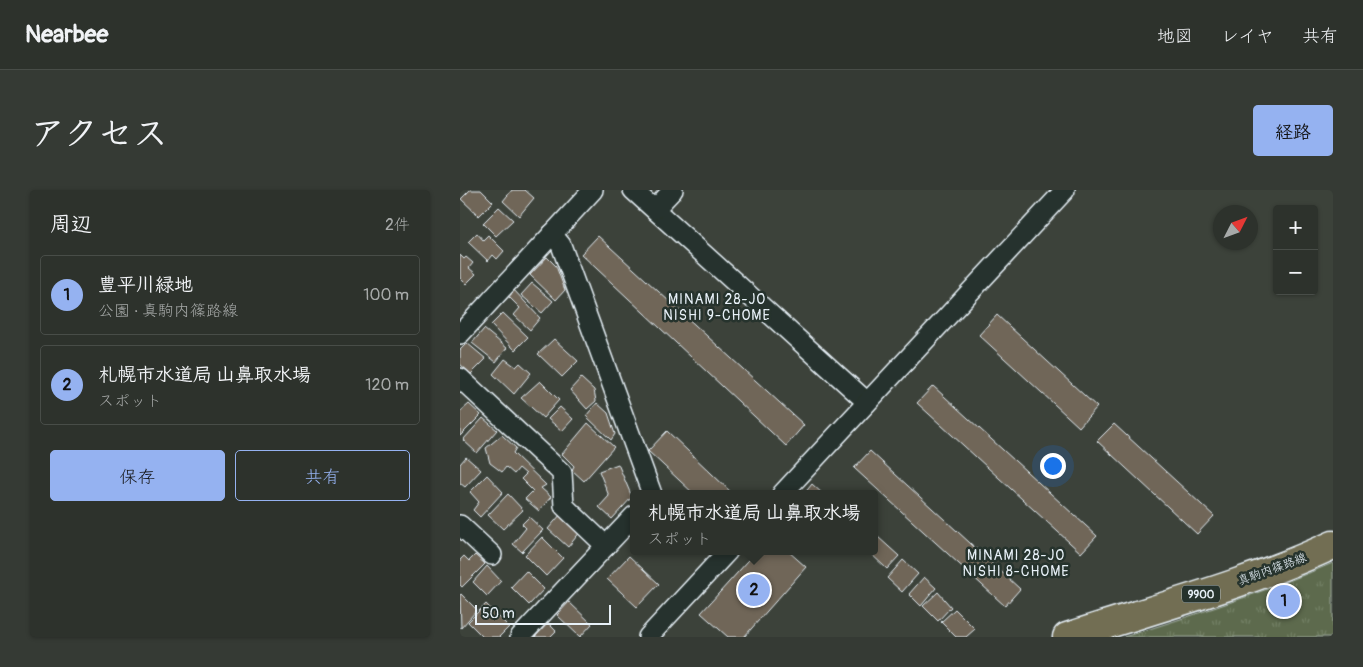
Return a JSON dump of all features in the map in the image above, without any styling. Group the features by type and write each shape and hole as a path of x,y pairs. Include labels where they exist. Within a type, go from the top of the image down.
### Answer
{"main road":[{"name":"真駒内篠路線","path":"1067,637 1230,585 1333,545"}],"street":[{"path":"460,334 467,314 552,234 593,190"},
{"path":"634,190 867,402"},
{"path":"655,209 672,190"},
{"path":"786,490 1065,190"},
{"path":"552,234 561,245 651,490"},
{"path":"460,378 562,473 564,506 606,546"},
{"path":"520,637 630,520"},
{"path":"460,525 492,555"},
{"path":"648,637 724,555"}],"green space":[{"path":"1333,563 1333,637 1124,637 1230,603"}],"building":[{"path":"470,190 481,190 493,202 479,216 461,199"},
{"path":"512,190 525,190 534,198 519,216 503,201"},
{"path":"499,207 513,220 496,236 483,223"},
{"path":"477,233 483,240 488,235 504,251 497,259 493,255 488,261 468,242"},
{"path":"598,236 804,425 786,446 581,254"},
{"path":"460,255 473,263 469,268 476,274 466,284 460,278"},
{"path":"547,257 556,266 565,290 556,300 530,275"},
{"path":"532,283 553,301 542,313 521,295"},
{"path":"513,289 540,318 530,330 514,315 520,308 507,295"},
{"path":"503,313 528,337 515,350 491,325"},
{"path":"997,315 1097,407 1079,427 979,335"},
{"path":"484,329 507,348 496,362 472,343"},
{"path":"554,339 578,361 562,377 538,354"},
{"path":"467,343 486,359 471,374 460,364 460,350"},
{"path":"505,359 516,367 520,363 531,373 514,394 493,374"},
{"path":"581,378 594,390 596,401 587,409 570,390"},
{"path":"540,381 559,400 543,418 521,398"},
{"path":"933,386 1097,536 1081,553 917,403"},
{"path":"597,403 608,413 615,434 611,440 586,416"},
{"path":"469,404 481,415 460,436 460,412"},
{"path":"560,407 573,419 562,431 548,419"},
{"path":"483,418 497,430 477,453 463,440"},
{"path":"588,423 614,447 584,481 572,470 574,466 562,454"},
{"path":"1114,424 1214,516 1197,534 1097,441"},
{"path":"667,431 729,490 690,490 648,451"},
{"path":"502,435 516,448 513,453 546,485 541,488 551,497 539,511 525,499 533,491 521,479 526,474 519,468 514,474 506,467 502,472 490,463 486,448"},
{"path":"870,451 1020,589 1005,606 854,468"},
{"path":"466,457 481,470 465,487 460,483 460,464"},
{"path":"618,464 630,492 630,499 612,519 599,507 609,496 599,471"},
{"path":"487,475 503,492 480,517 473,510 479,502 470,492"},
{"path":"812,484 819,490 807,490"},
{"path":"508,494 523,510 503,529 488,515"},
{"path":"561,514 581,531 568,547 548,529"},
{"path":"529,517 543,530 522,552 513,544 526,528 522,524"},
{"path":"542,537 563,558 546,576 525,555"},
{"path":"878,537 899,556 887,569 872,555 878,555"},
{"path":"475,555 485,564 462,587 460,585 460,560 464,556 469,561"},
{"path":"753,555 792,555 806,567 744,637 728,637 701,613"},
{"path":"629,556 659,584 637,607 607,579"},
{"path":"903,560 918,574 902,592 887,578"},
{"path":"487,566 501,581 487,596 473,582"},
{"path":"526,571 544,589 529,605 511,587"},
{"path":"924,577 936,588 921,606 909,594"},
{"path":"938,592 951,607 938,621 923,606"},
{"path":"460,595 477,610 461,628"},
{"path":"569,602 592,624 580,637 557,615"},
{"path":"486,604 509,627 499,637 483,637 468,622"},
{"path":"955,609 975,629 966,637 956,637 941,622"},
{"path":"548,623 556,631 550,637 535,637"}],"place":[{"name":"札幌市水道局 山鼻取水場","path":"754,590"},
{"name":"豊平川緑地","path":"1284,601"}],"district":[{"name":"MINAMI 28-JO NISHI 9-CHOME","path":"717,308"},
{"name":"MINAMI 28-JO NISHI 8-CHOME","path":"1016,564"}]}
